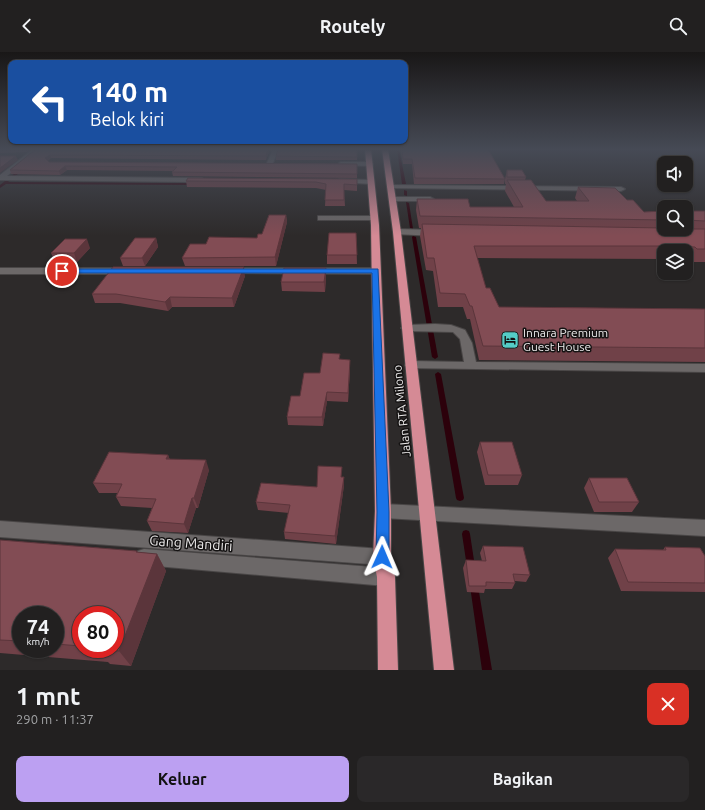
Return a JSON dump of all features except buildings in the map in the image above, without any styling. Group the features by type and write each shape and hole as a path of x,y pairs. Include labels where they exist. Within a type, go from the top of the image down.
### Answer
{"highway":[{"name":"Jalan RTA Milono","path":"371,178 376,271 383,512 382,557 386,577 388,670"},
{"name":"Jalan RTA Milono","path":"390,178 397,232 444,670"}],"street":[{"path":"0,178 213,180"},
{"path":"332,181 371,182"},
{"path":"392,193 621,189"},
{"path":"392,193 430,199"},
{"path":"321,218 374,218"},
{"path":"397,232 445,233"},
{"path":"0,271 135,271"},
{"path":"222,271 376,271"},
{"path":"407,328 452,328 460,331 464,336 471,365"},
{"path":"411,365 705,368"},
{"path":"383,512 705,528"},
{"name":"Gang Mandiri","path":"0,529 382,557"},
{"path":"126,556 386,577"}],"waterway":[{"path":"0,187 11,178"},
{"path":"403,178 404,184"},
{"path":"6,183 194,184"},
{"path":"405,191 406,195"},
{"path":"407,203 412,228"},
{"path":"414,237 435,357"},
{"path":"438,374 460,498"},
{"path":"466,534 471,567"},
{"path":"474,586 487,670"}],"place":[{"name":"Innara Premium Guest House","path":"510,340"}],"route":[{"path":"62,271 376,271 383,512 382,557"}]}
